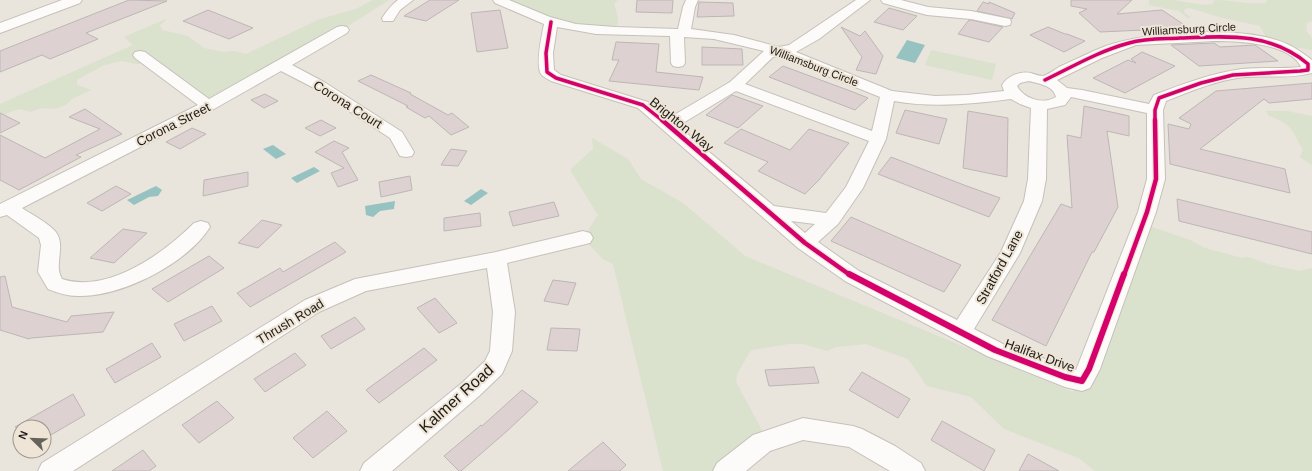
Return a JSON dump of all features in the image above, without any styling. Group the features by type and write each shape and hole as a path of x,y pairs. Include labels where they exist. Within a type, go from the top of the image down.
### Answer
{"street":[{"path":"0,28 75,0"},
{"path":"388,18 396,8 407,0"},
{"name":"Williamsburg Circle","path":"499,0 550,22 576,28 681,33 733,38 801,58 888,95 913,99 952,101 1014,94"},
{"path":"678,63 681,33 692,0"},
{"path":"668,125 735,85 768,54 793,49 814,36 864,0"},
{"path":"887,0 927,12 971,15 1005,22"},
{"name":"Brighton Way","path":"550,22 546,53 547,72 556,78 643,106 668,125 805,243"},
{"name":"Corona Street","path":"4,209 209,106 282,66 342,30"},
{"name":"Williamsburg Circle","path":"1045,80 1111,49 1130,43 1151,40 1218,36 1248,37 1269,42 1301,57 1308,64 1308,70 1297,72 1244,73 1212,78 1159,98 1155,110"},
{"path":"1295,54 1312,54"},
{"path":"140,55 209,106"},
{"name":"Corona Court","path":"282,66 319,85 396,135 406,152"},
{"path":"1063,92 1064,98 1060,102 1051,105 1039,104 1025,100 1014,94 1009,85 1015,79 1029,77 1045,80 1063,92 1082,94 1155,110"},
{"path":"735,85 878,139"},
{"path":"805,243 831,220 854,188 878,139 888,95"},
{"name":"Stratford Lane","path":"961,332 1010,252 1033,201 1037,179 1039,104"},
{"name":"Halifax Drive","path":"805,243 852,276 995,350 1064,377 1082,381 1089,369 1147,212 1156,179 1155,110"},
{"path":"4,209 48,235 51,246 48,272 55,284 69,289 90,288 113,284 142,273 173,254 201,227"},
{"path":"770,212 831,220"},
{"name":"Thrush Road","path":"51,471 312,306 362,284 496,259 583,238"},
{"name":"Kalmer Road","path":"373,471 471,389 494,367 501,351 504,312 496,259"},
{"path":"726,471 762,443 803,429 852,437 886,454 912,471"}],"green space":[{"path":"373,0 389,0 348,26 210,105 147,63 137,64 121,61 104,65 77,80 77,85 91,90 72,99 66,105 55,109 41,108 30,112 19,109 0,116 0,104 133,45 124,37 166,19 160,25 162,30 188,36 204,48 223,52 234,51 246,54 320,19 356,9"},
{"path":"500,0 618,0 614,4 618,18 617,30 587,30"},
{"path":"1149,0 1173,0 1204,5 1213,4 1214,0 1266,3 1267,0 1312,0 1312,21 1307,23 1306,31 1312,38 1312,50 1269,43 1260,26 1219,17 1190,8 1185,9 1184,12 1191,18 1188,18 1179,11 1149,5"},
{"path":"931,50 996,64 992,80 925,65"},
{"path":"1266,111 1287,111 1312,116 1312,165 1300,157 1303,150 1290,128 1277,119 1269,116"},
{"path":"592,138 628,159 641,179 683,203 745,256 1073,392 1146,225 1190,240 1205,248 1242,258 1248,257 1268,264 1299,271 1312,268 1312,471 1095,471 1079,458 1004,429 971,397 927,386 908,359 866,344 836,347 827,351 803,344 788,344 751,350 737,374 736,382 766,438 724,471 663,471 613,264 603,259 583,238 598,215 570,170 593,149"}],"water":[{"path":"907,40 925,45 915,63 896,58"},
{"path":"273,145 286,154 276,159 263,149"},
{"path":"314,167 320,171 297,183 291,178"},
{"path":"156,186 162,190 158,196 149,197 134,205 127,200"},
{"path":"481,189 488,193 471,205 464,201"},
{"path":"395,201 394,209 380,211 373,217 366,215 365,206"}],"building":[{"path":"129,0 167,1 86,33 98,39 50,59 42,55 0,72 0,51"},
{"path":"430,0 459,0 426,21 404,16"},
{"path":"637,0 673,0 672,13 636,12"},
{"path":"1071,0 1132,0 1117,14 1162,10 1189,28 1100,32 1079,13 1087,9 1071,6"},
{"path":"699,2 733,3 734,16 697,17"},
{"path":"983,2 989,4 989,2 1015,13 1012,19 977,11"},
{"path":"889,8 917,16 903,30 874,22"},
{"path":"208,10 253,28 229,39 183,21"},
{"path":"500,10 508,48 477,52 471,13"},
{"path":"969,20 1003,27 989,42 958,34"},
{"path":"841,27 860,36 865,31 883,56 876,74 856,70 862,57"},
{"path":"1048,27 1085,41 1064,52 1030,35"},
{"path":"616,42 659,44 656,72 703,77 699,90 609,81 619,60 612,60"},
{"path":"1214,43 1220,47 1255,45 1278,61 1199,66 1171,45"},
{"path":"702,47 742,49 743,65 702,65"},
{"path":"1142,52 1175,66 1125,93 1093,78 1128,60 1136,63 1131,59"},
{"path":"783,66 868,98 855,110 769,77"},
{"path":"371,75 411,93 410,94 448,115 452,113 469,127 451,135 429,116 425,118 406,107 408,106 358,81"},
{"path":"1312,83 1312,99 1269,103 1264,99 1200,149 1285,169 1290,193 1170,164 1168,124 1189,129 1191,124 1179,118 1216,91"},
{"path":"265,94 278,101 264,108 251,100"},
{"path":"732,95 763,106 738,128 706,115"},
{"path":"1084,106 1129,116 1129,136 1107,131 1118,207 1094,252 1092,252 1046,346 992,320 1061,204 1072,208 1067,135 1081,138"},
{"path":"85,109 122,134 76,155 81,157 19,190 0,180 0,135 45,158 100,129 69,117"},
{"path":"905,110 947,119 939,144 896,133"},
{"path":"968,111 1008,118 1007,177 963,168"},
{"path":"0,113 20,123 0,133"},
{"path":"321,120 336,128 320,136 305,128"},
{"path":"192,128 206,134 180,149 166,142"},
{"path":"741,129 790,150 809,129 849,143 818,181 805,194 758,171 768,162 724,143"},
{"path":"334,141 349,148 342,152 358,180 338,187 331,173 344,168 315,152"},
{"path":"451,149 467,151 458,166 441,165"},
{"path":"891,157 1000,198 989,217 878,174"},
{"path":"248,172 248,186 203,196 204,180"},
{"path":"410,176 412,190 381,197 379,182"},
{"path":"116,186 131,194 102,211 87,203"},
{"path":"1177,199 1312,232 1312,254 1179,221"},
{"path":"554,202 559,216 513,226 509,212"},
{"path":"480,213 481,226 444,231 444,218"},
{"path":"851,217 961,265 944,292 831,241"},
{"path":"262,220 282,225 258,248 238,243"},
{"path":"123,229 147,233 114,263 90,258"},
{"path":"335,242 346,252 250,307 237,293 280,268 283,272"},
{"path":"209,256 224,268 168,302 152,289"},
{"path":"5,276 12,307 67,322 71,316 114,312 103,332 29,339 0,330 0,277"},
{"path":"553,280 576,283 568,305 544,301"},
{"path":"435,298 457,323 439,333 417,308"},
{"path":"212,306 222,321 184,341 174,324"},
{"path":"355,317 365,329 331,349 321,336"},
{"path":"551,328 580,329 577,351 547,350"},
{"path":"152,343 161,357 115,383 106,369"},
{"path":"424,348 437,360 379,403 366,390"},
{"path":"295,353 306,365 265,392 254,379"},
{"path":"814,367 819,383 769,386 765,370"},
{"path":"862,372 910,399 898,418 849,390"},
{"path":"522,390 538,402 506,432 461,471 459,471 444,456 481,425 482,426"},
{"path":"73,394 85,415 52,434 52,419 29,419"},
{"path":"217,401 234,418 199,443 182,425"},
{"path":"327,411 347,431 313,458 293,438"},
{"path":"942,421 995,450 984,471 931,440"},
{"path":"603,442 626,465 620,471 568,471"},
{"path":"143,450 156,466 149,471 112,471"},
{"path":"1028,454 1059,471 1019,471"}],"cycle path":[{"path":"551,22 546,53 547,72 556,78 643,105 805,243 852,276 995,350 1065,377 1082,381 1089,369 1147,212 1156,179 1155,110 1159,98 1222,77 1244,73 1308,70 1308,64 1281,46 1266,41 1249,38 1215,37 1156,39 1136,41 1107,50 1045,80"}]}
